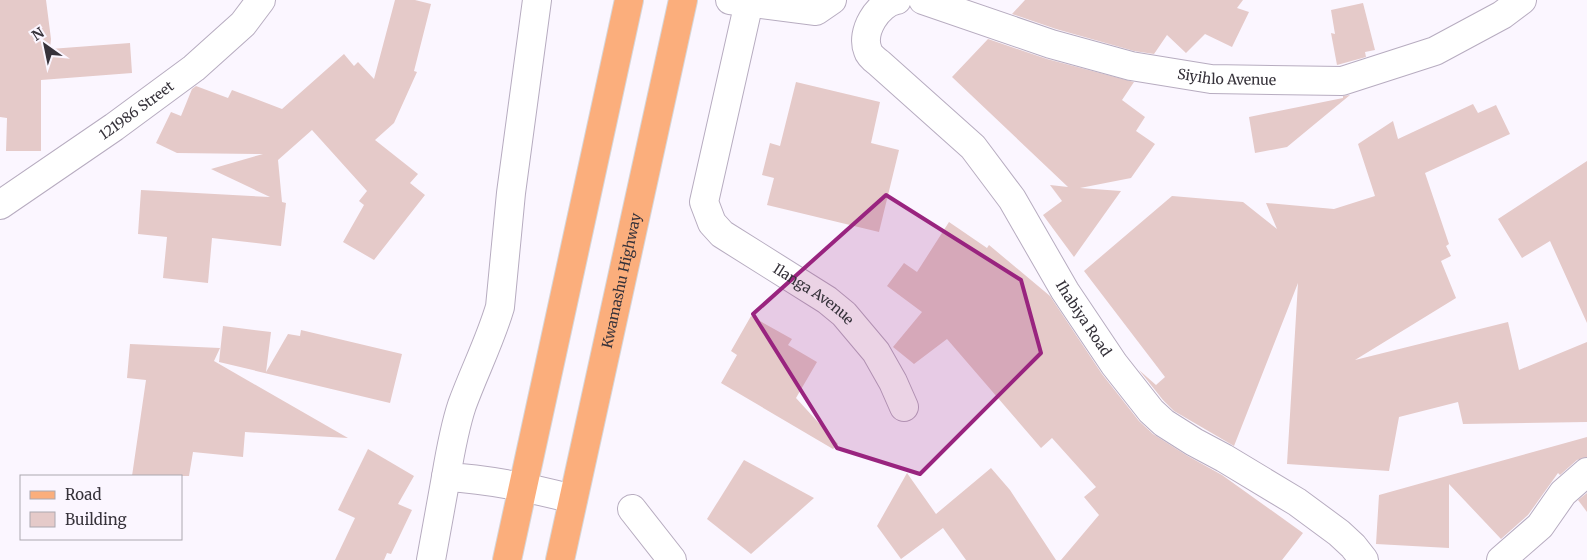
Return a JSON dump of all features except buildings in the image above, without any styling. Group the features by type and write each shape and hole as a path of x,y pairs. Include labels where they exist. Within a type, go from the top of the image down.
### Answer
{"main road":[{"path":"507,560 628,0"},
{"name":"Kwamashu Highway","path":"560,560 683,0"}],"street":[{"name":"121986 Street","path":"0,206 114,127 194,68 243,24 261,0"},
{"path":"431,560 451,446 462,405 495,323 501,302 511,193 537,0"},
{"path":"740,1 816,11 832,0"},
{"name":"Ihabiya Road","path":"897,0 881,8 870,23 867,38 868,51 878,63 973,147 1012,199 1065,291 1109,357 1151,411 1164,423 1194,442 1297,502 1339,533 1364,560"},
{"name":"Siyihlo Avenue","path":"923,0 1051,44 1131,66 1211,79 1335,81 1362,76 1435,51 1502,15 1522,0"},
{"name":"Ilanga Avenue","path":"740,1 704,202 712,222 722,234 827,300 844,314 876,352 893,382 904,407"},
{"path":"1501,560 1540,526 1564,493 1587,472"},
{"path":"446,477 472,478 524,486 573,499"},
{"path":"632,509 672,560"}],"highlighted area":[{"path":"886,195 1021,280 1041,353 920,474 837,448 753,314"}]}
